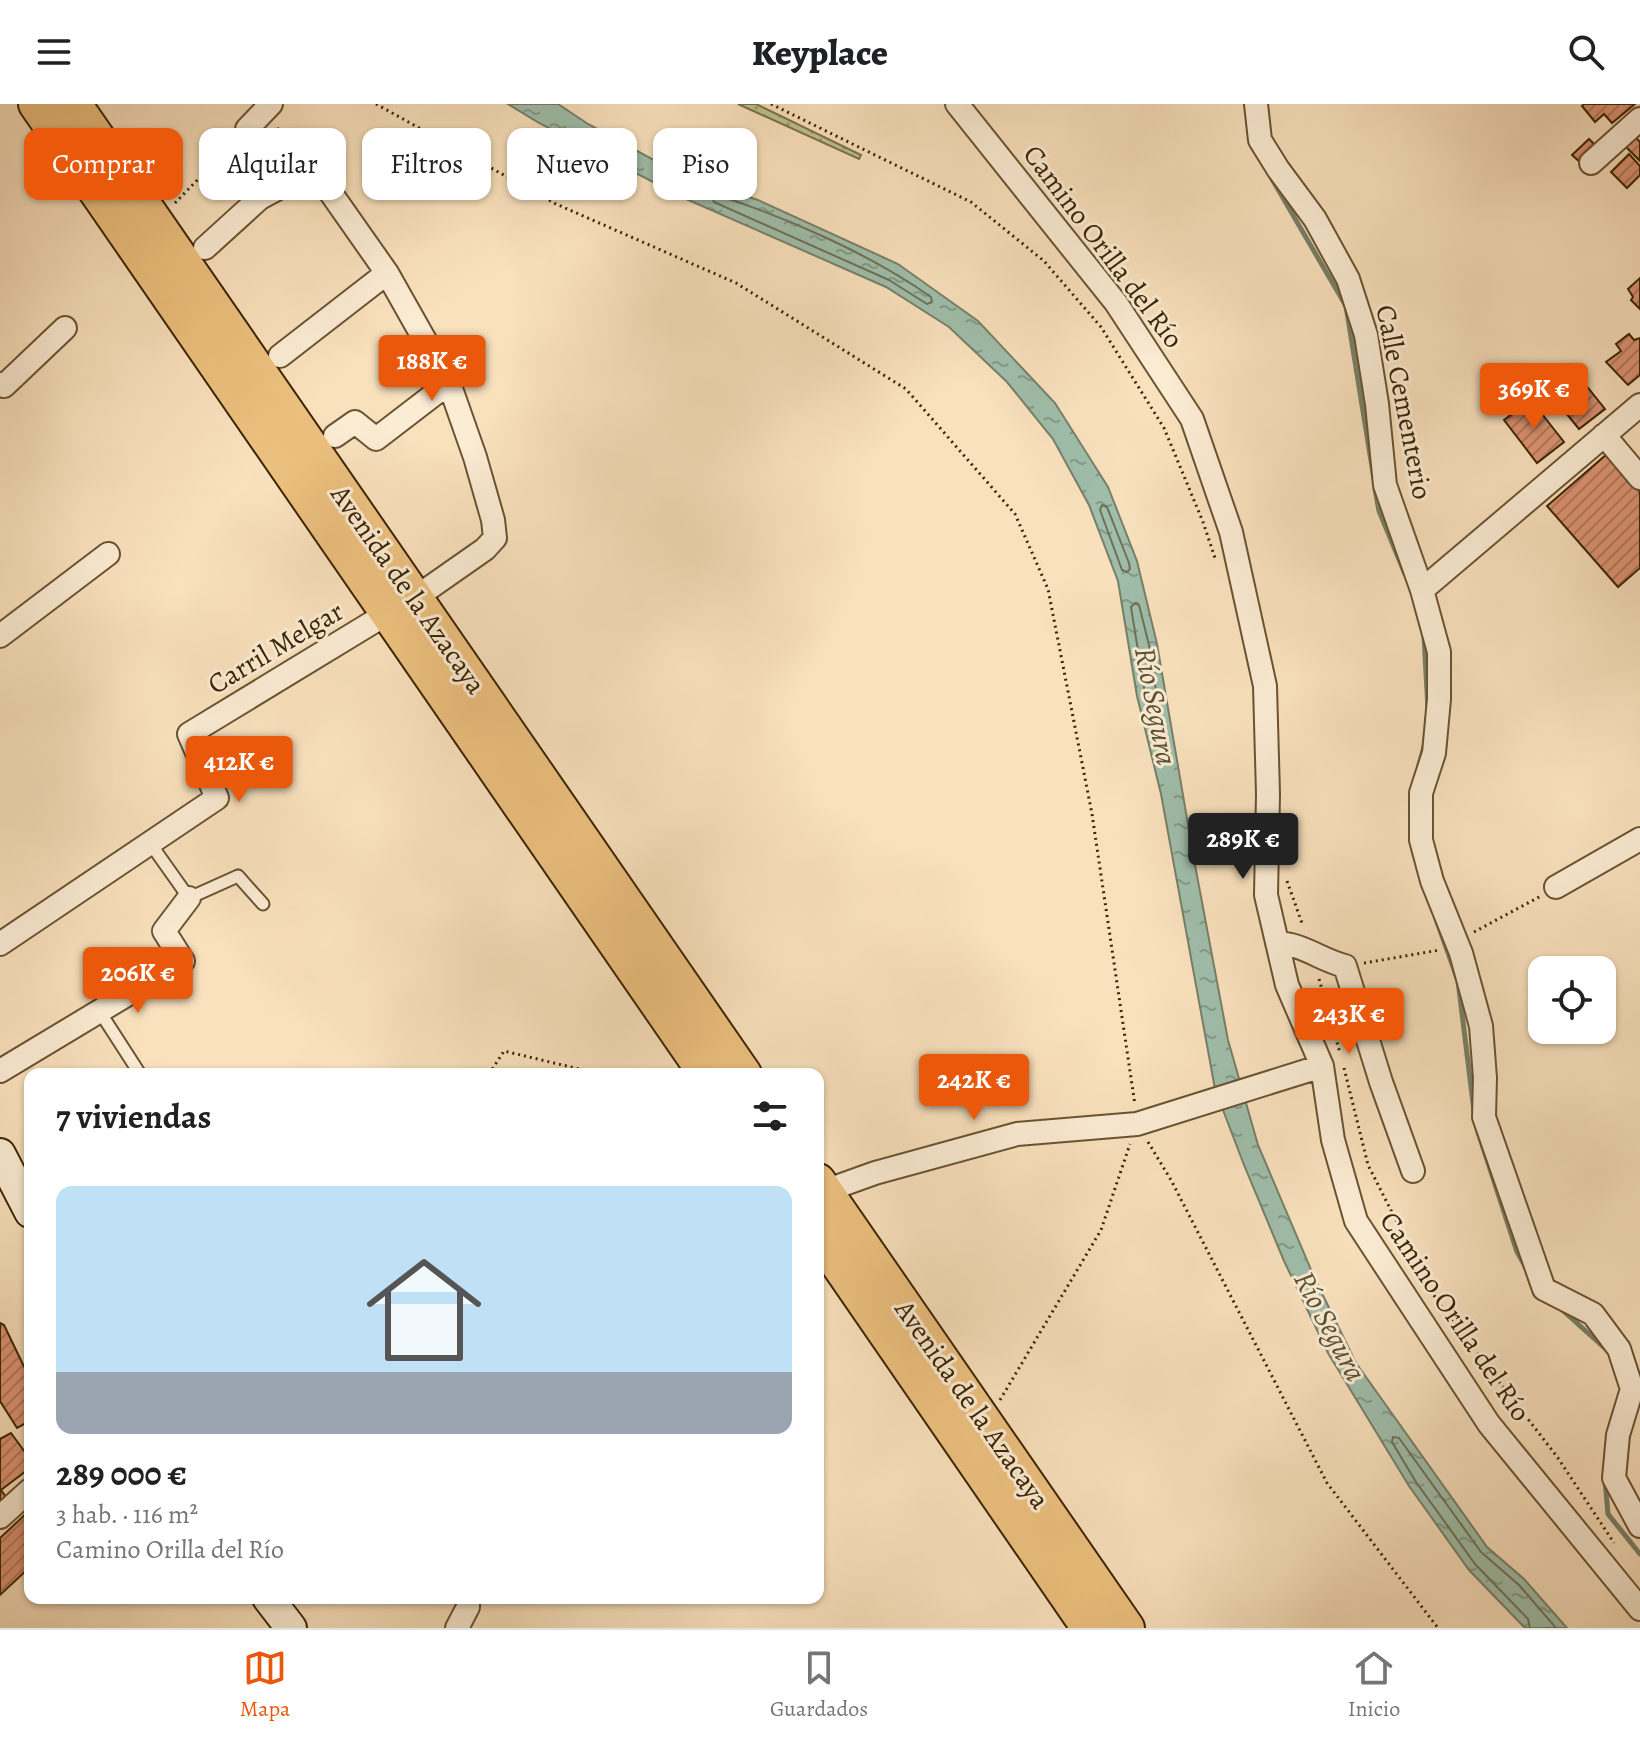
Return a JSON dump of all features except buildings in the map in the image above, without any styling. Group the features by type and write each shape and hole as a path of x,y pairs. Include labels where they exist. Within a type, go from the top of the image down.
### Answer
{"main road":[{"name":"Avenida de la Azacaya","path":"36,104 740,1068"},
{"name":"Avenida de la Azacaya","path":"74,104 156,222 702,1068"},
{"path":"2,1163 24,1202"},
{"name":"Avenida de la Azacaya","path":"824,1189 1127,1628"},
{"name":"Avenida de la Azacaya","path":"824,1244 1089,1628"},
{"path":"273,1604 291,1628"}],"street":[{"name":"Camino Orilla del Río","path":"957,104 1116,303 1192,419 1231,532 1265,686 1268,794 1266,895 1287,985 1322,1066 1333,1140 1356,1221 1489,1424 1640,1609"},
{"name":"Calle Cementerio","path":"1256,104 1260,140 1315,219 1348,279 1366,335 1385,485 1422,590 1439,652 1434,753 1421,793 1421,840 1450,947 1481,1026 1484,1117 1544,1289 1593,1314 1619,1349 1632,1389 1618,1435 1614,1478 1640,1526"},
{"path":"1591,163 1640,119"},
{"path":"205,248 258,200"},
{"path":"336,200 387,273 449,383 493,520 495,538 485,549 401,605"},
{"path":"280,356 387,273"},
{"path":"0,384 4,386 65,328"},
{"path":"335,436 355,422 376,439 449,383"},
{"path":"1422,590 1640,405"},
{"path":"1604,435 1640,478"},
{"path":"0,636 108,554"},
{"name":"Carril Melgar","path":"0,944 217,798 189,734 401,605"},
{"path":"1556,887 1640,839"},
{"path":"0,1071 183,961 164,931 189,898"},
{"path":"1277,943 1291,943 1325,961 1345,966 1413,1171"},
{"path":"824,1186 1017,1134 1137,1124 1322,1066"},
{"path":"0,1517 24,1495"},
{"path":"457,1628 468,1604"}],"lane":[{"path":"150,843 189,898 238,876 263,904"},
{"path":"100,1012 136,1068"}],"path":[{"path":"376,104 556,204 736,283 906,389 1015,514 1048,589 1092,814 1137,1124 1171,1180 1327,1483 1438,1628"},
{"path":"156,222 260,116"},
{"path":"1345,966 1450,947 1556,887"},
{"path":"493,1068 504,1051 575,1068"},
{"path":"986,1424 1101,1230 1137,1124"}],"green space":[{"path":"738,104 756,104 861,155 859,159"}],"water":[{"path":"508,104 558,104 595,128 549,128"},
{"path":"637,151 653,160 653,182 637,174"},
{"name":"Río Segura","path":"689,200 757,200 898,264 978,321 1055,403 1108,487 1137,561 1157,644 1228,1040 1258,1145 1315,1279 1356,1363 1487,1547 1524,1579 1567,1628 1525,1628 1469,1570 1409,1486 1328,1353 1284,1261 1215,1089 1161,794 1137,696 1118,581 1089,505 1053,439 1007,382 949,327 886,287"}],"waterway":[{"path":"1272,179 1346,306 1374,479"},
{"path":"1375,489 1379,511 1405,574"},
{"path":"1424,636 1428,710"},
{"path":"1419,765 1425,743"},
{"path":"1437,922 1458,981 1474,1111"},
{"path":"1478,1132 1517,1252 1525,1266"},
{"path":"1559,1307 1608,1351"},
{"path":"1605,1480 1608,1514 1640,1554"}]}
